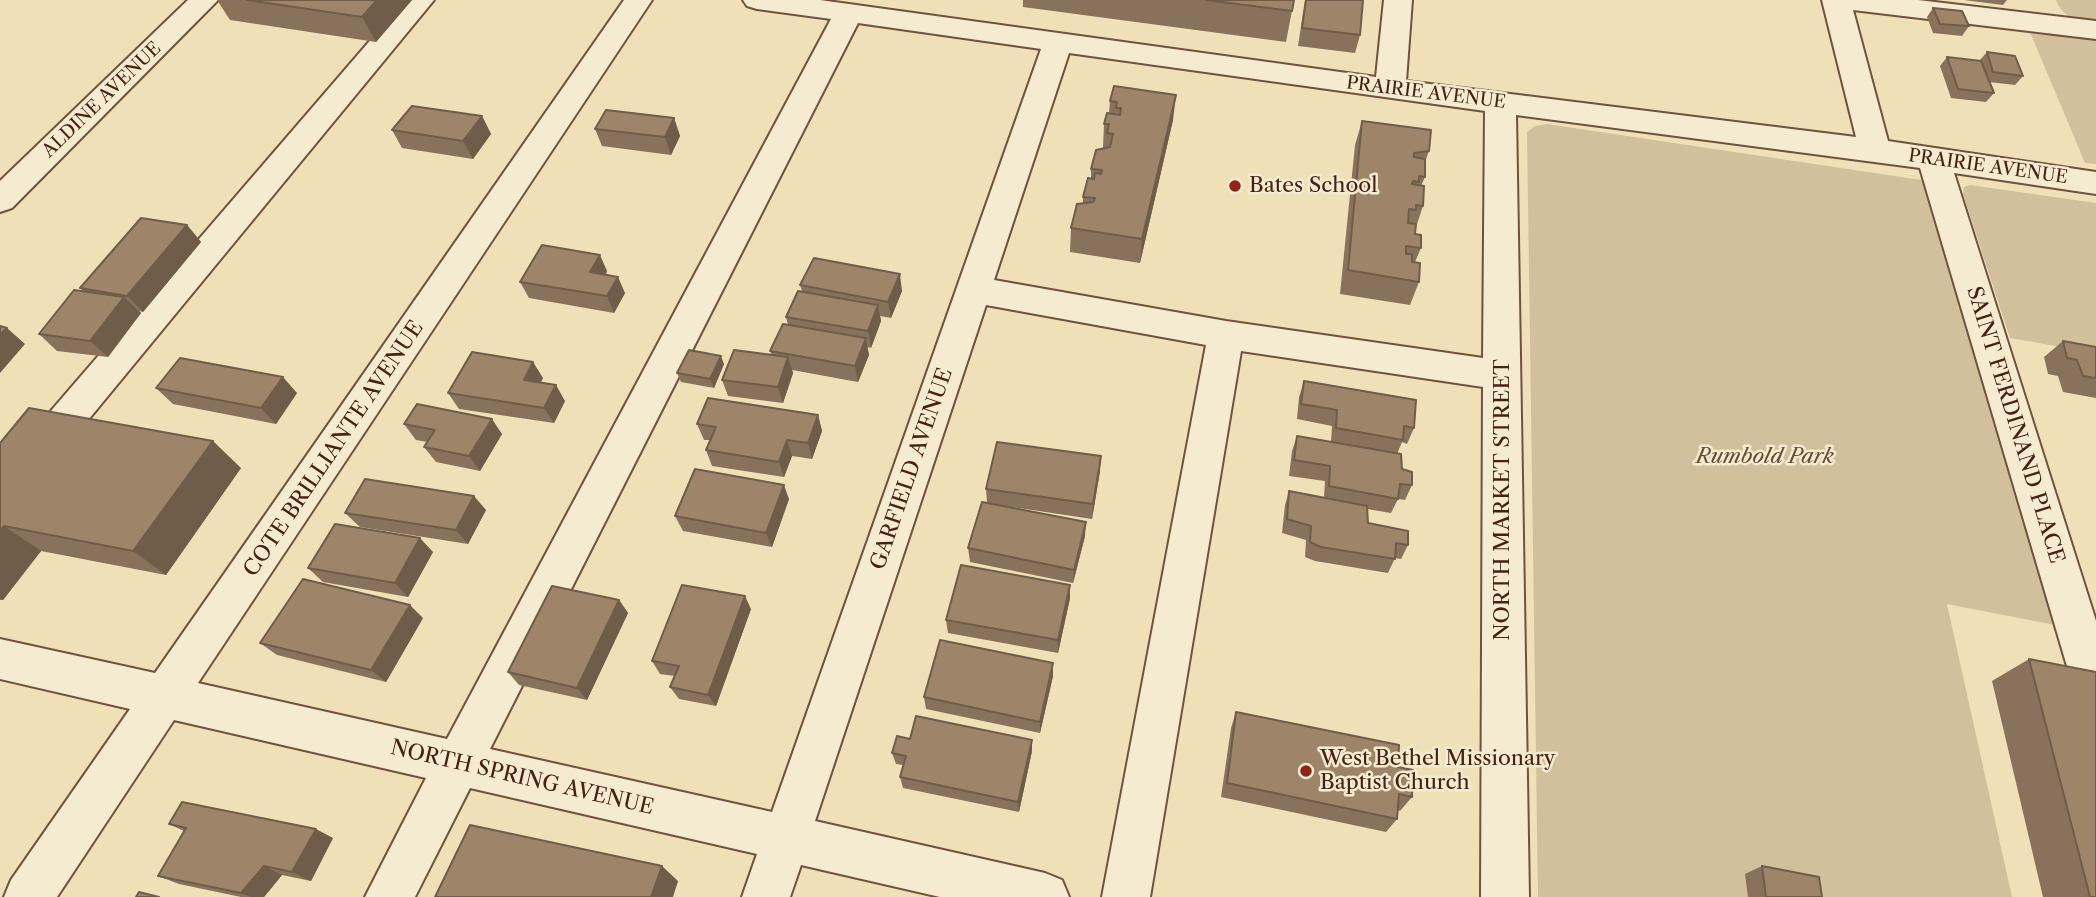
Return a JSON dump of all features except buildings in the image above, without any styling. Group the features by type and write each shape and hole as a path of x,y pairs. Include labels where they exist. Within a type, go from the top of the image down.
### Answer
{"street":[{"name":"ALDINE AVENUE","path":"0,200 204,0"},
{"path":"0,498 420,0"},
{"name":"COTE BRILLIANTE AVENUE","path":"29,897 638,0"},
{"name":"PRAIRIE AVENUE","path":"757,0 1390,89 1875,150 2096,183"},
{"path":"971,29 982,0"},
{"path":"1390,89 1398,0"},
{"path":"1836,0 1875,150"},
{"path":"1843,0 2054,13 2096,30"},
{"path":"389,897 849,13"},
{"name":"GARFIELD AVENUE","path":"766,897 1058,42"},
{"name":"NORTH MARKET STREET","path":"1500,103 1505,897"},
{"name":"SAINT FERDINAND PLACE","path":"1934,160 2096,691"},
{"path":"973,290 1226,335 1502,375"},
{"path":"1126,897 1226,335"},
{"name":"NORTH SPRING AVENUE","path":"0,659 1045,897"}],"green space":[{"path":"2056,0 2096,0 2096,23 2072,18"},
{"path":"2030,32 2096,40 2096,164 2085,163"},
{"name":"Rumbold Park","path":"1547,124 1928,181 2055,625 1947,604 2012,897 1538,897 1527,132 1535,126"},
{"path":"1970,185 2096,203 2096,353 2010,338 1963,194 1964,187"}],"place":[{"name":"Bates School","path":"1235,186"},
{"name":"West Bethel Missionary Baptist Church","path":"1306,771"}]}
